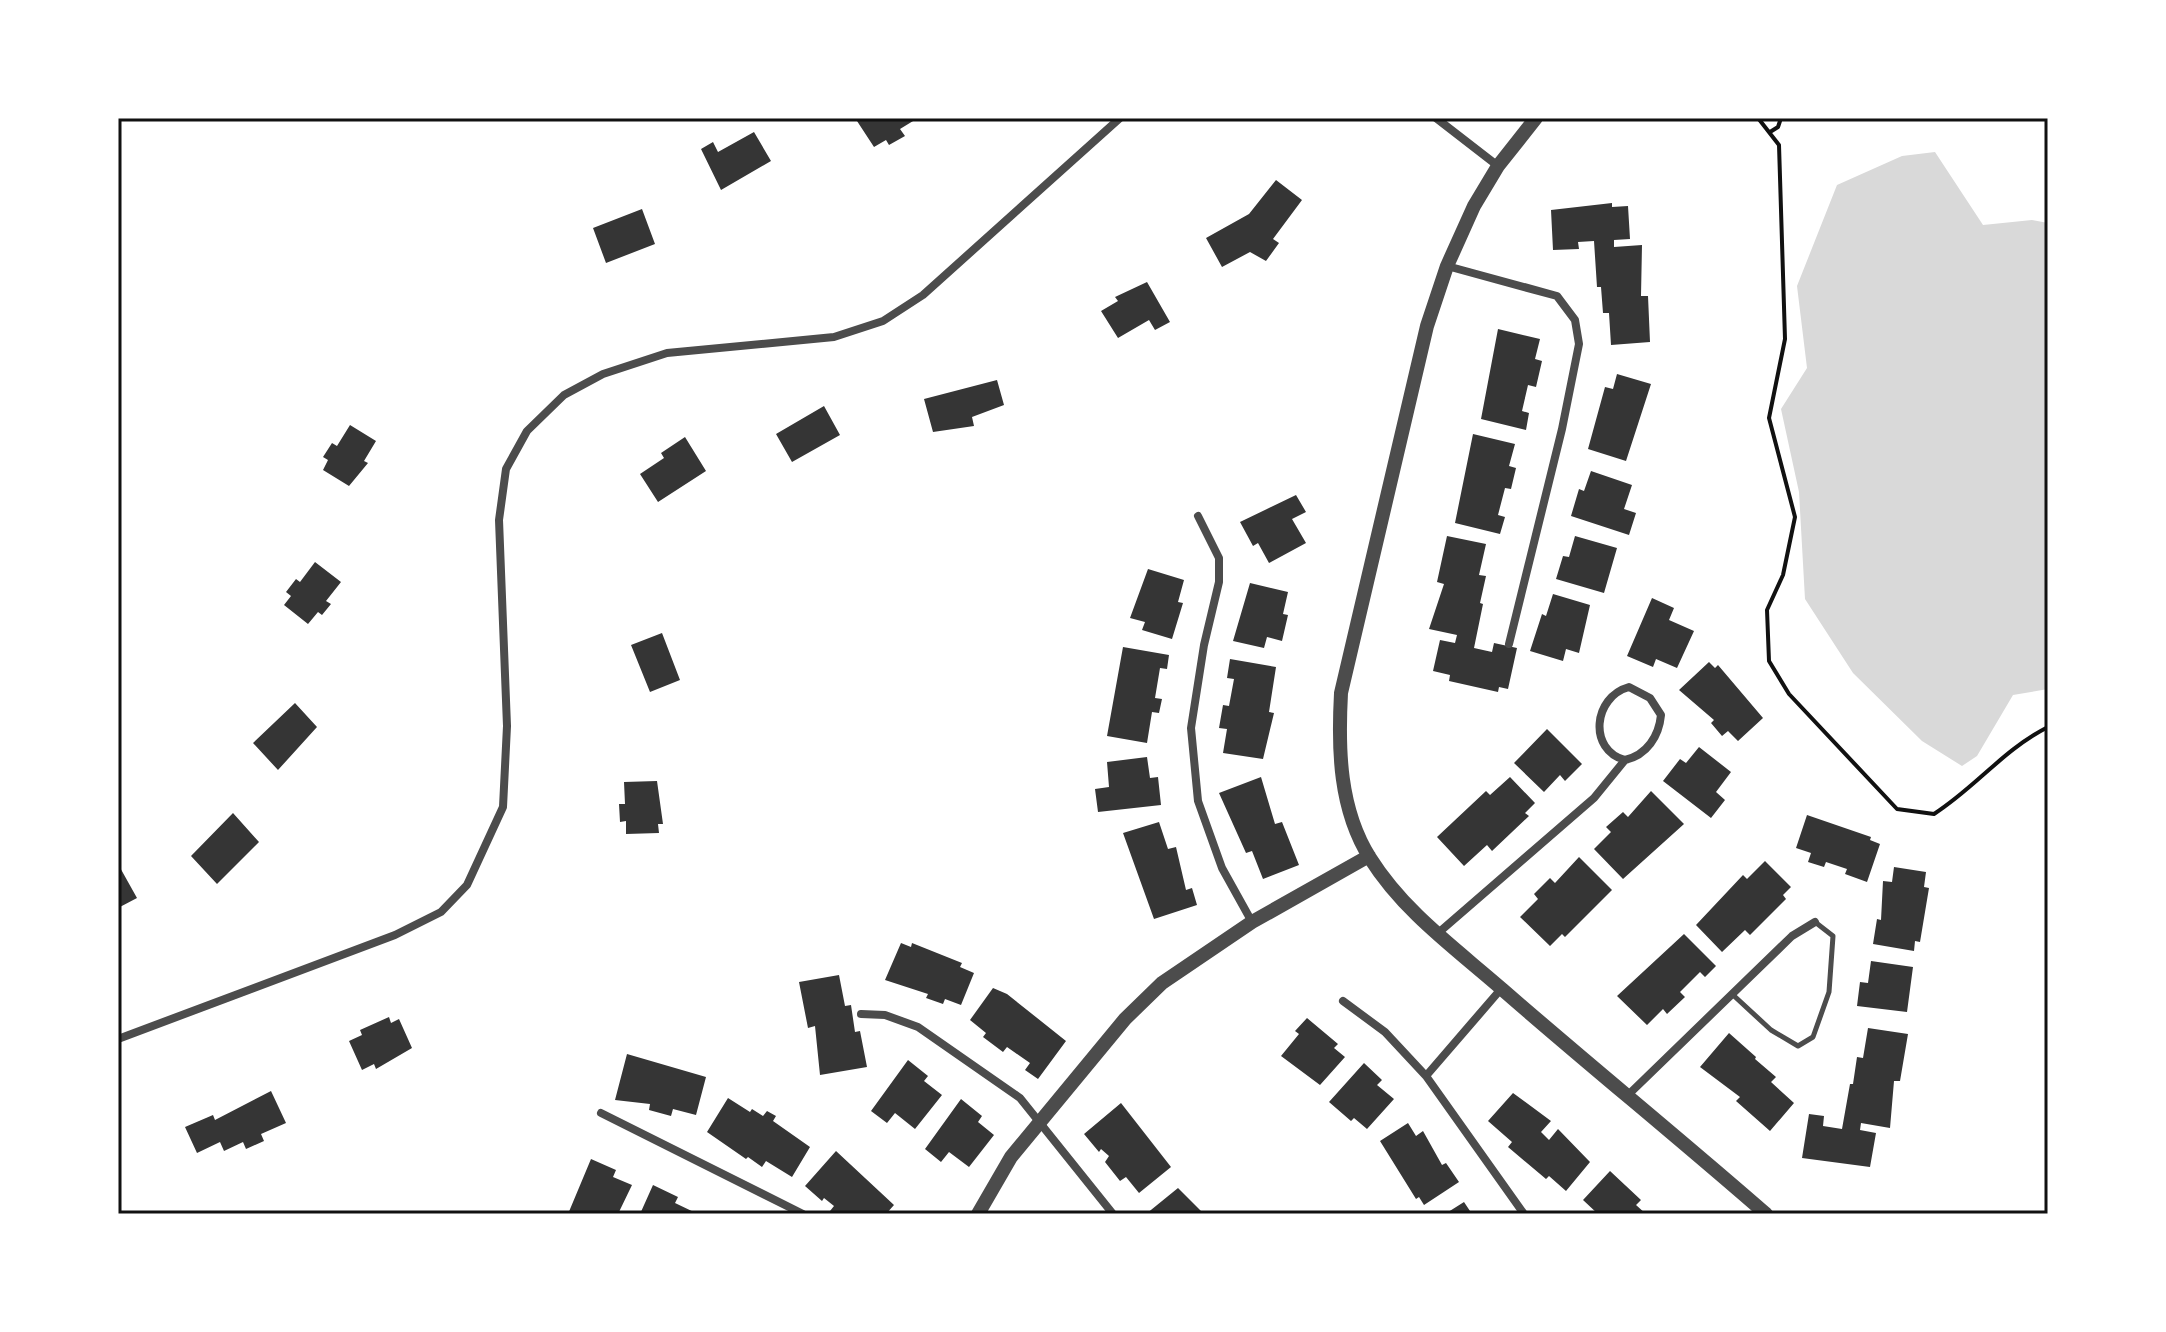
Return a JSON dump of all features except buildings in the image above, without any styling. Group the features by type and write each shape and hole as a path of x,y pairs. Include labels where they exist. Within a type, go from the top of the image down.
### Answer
{"street":[{"path":"118,1039 395,935 441,912 467,885 503,807 507,726 499,520 506,469 527,431 564,395 603,374 667,353 834,337 883,321 923,295 1120,118"},
{"path":"1436,118 1498,166"},
{"path":"1536,118 1498,166 1474,206 1447,266 1427,326 1341,693 1338,739 1342,777 1353,819 1369,856 1402,901 1766,1214"},
{"path":"1447,266 1557,296 1575,320 1579,344 1562,429 1509,644"},
{"path":"1198,516 1219,558 1219,582 1204,645 1191,728 1198,801 1222,868 1252,922"},
{"path":"1437,934 1594,798 1625,760 1637,757 1658,735 1661,715 1650,698 1629,687 1617,691 1606,700 1599,721 1602,739 1617,758 1625,760"},
{"path":"978,1214 1011,1157 1125,1019 1162,983 1252,922 1369,856"},
{"path":"1627,1096 1800,930 1815,922"},
{"path":"1426,1076 1501,989"},
{"path":"1343,1001 1385,1032 1426,1076 1524,1214"},
{"path":"861,1014 885,1015 918,1027 1020,1098 1113,1214"},
{"path":"601,1113 803,1214"}],"lane":[{"path":"1732,994 1771,1030 1798,1046 1813,1037 1829,992 1833,936 1815,922"}],"path":[{"path":"1758,118 1779,145 1785,339 1769,418 1795,517 1783,575 1767,610 1769,661 1789,694 1897,809 1934,814 1974,784 1998,758 2048,727"},
{"path":"1770,132 1778,127 1781,118"}],"shaded area":[{"path":"1935,152 1983,225 2032,220 2048,223 2048,689 2013,695 1977,756 1962,766 1922,741 1853,673 1805,599 1799,492 1781,409 1807,368 1797,286 1837,185 1902,156"}]}
